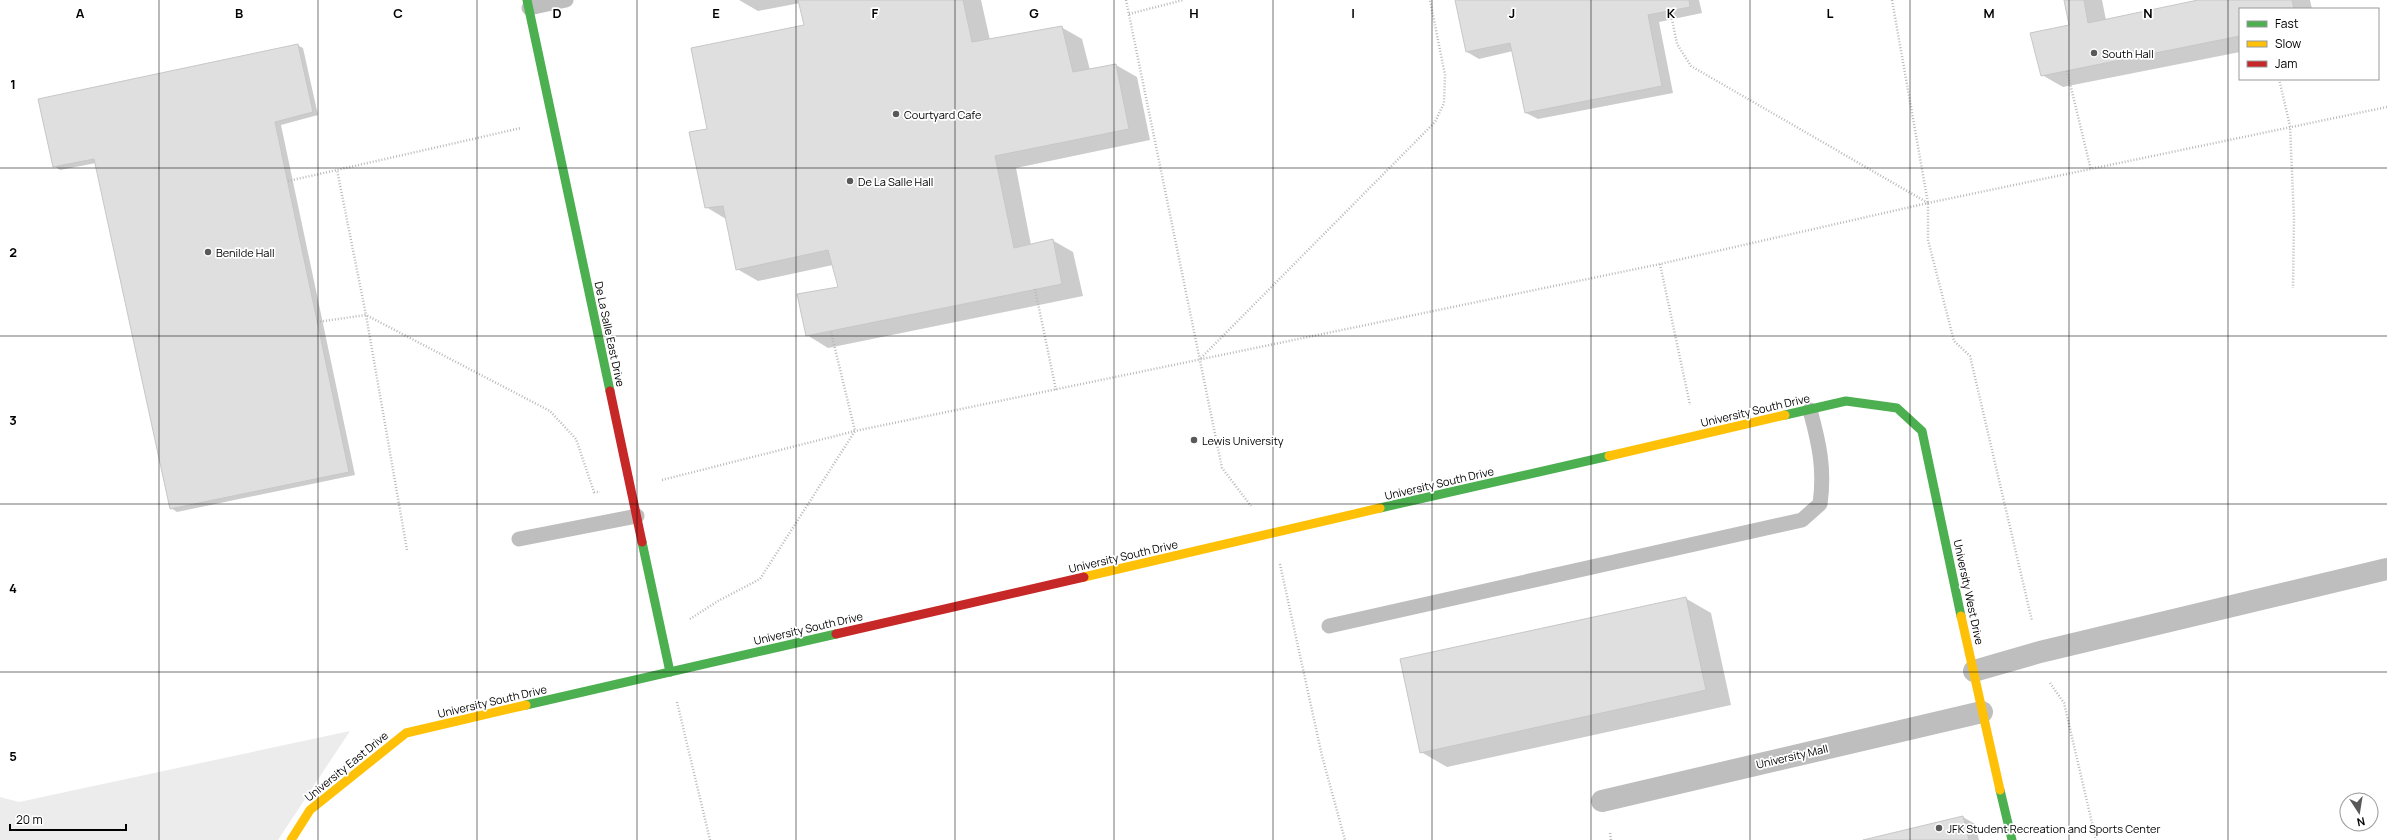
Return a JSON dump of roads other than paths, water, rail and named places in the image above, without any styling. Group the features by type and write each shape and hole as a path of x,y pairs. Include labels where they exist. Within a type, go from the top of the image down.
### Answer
{"street":[{"name":"De La Salle East Drive","path":"528,4 670,672"},
{"name":"University South Drive","path":"406,733 1846,401"},
{"name":"University West Drive","path":"1846,401 1897,408 1922,431 1982,712 2012,840"},
{"path":"1974,671 2040,652 2387,569"},
{"name":"University Mall","path":"1602,801 1982,712"},
{"name":"University East Drive","path":"291,840 310,810 406,733"}],"lane":[{"path":"528,4 566,0"},
{"path":"1329,626 1802,520 1820,504 1823,484 1822,457 1810,410"},
{"path":"519,539 637,516"}],"place":[{"name":"South Hall","path":"2094,53"},
{"name":"Courtyard Cafe","path":"896,114"},
{"name":"De La Salle Hall","path":"850,181"},
{"name":"Benilde Hall","path":"208,252"},
{"name":"Lewis University","path":"1194,440"},
{"name":"JFK Student Recreation and Sports Center","path":"1939,828"}]}
